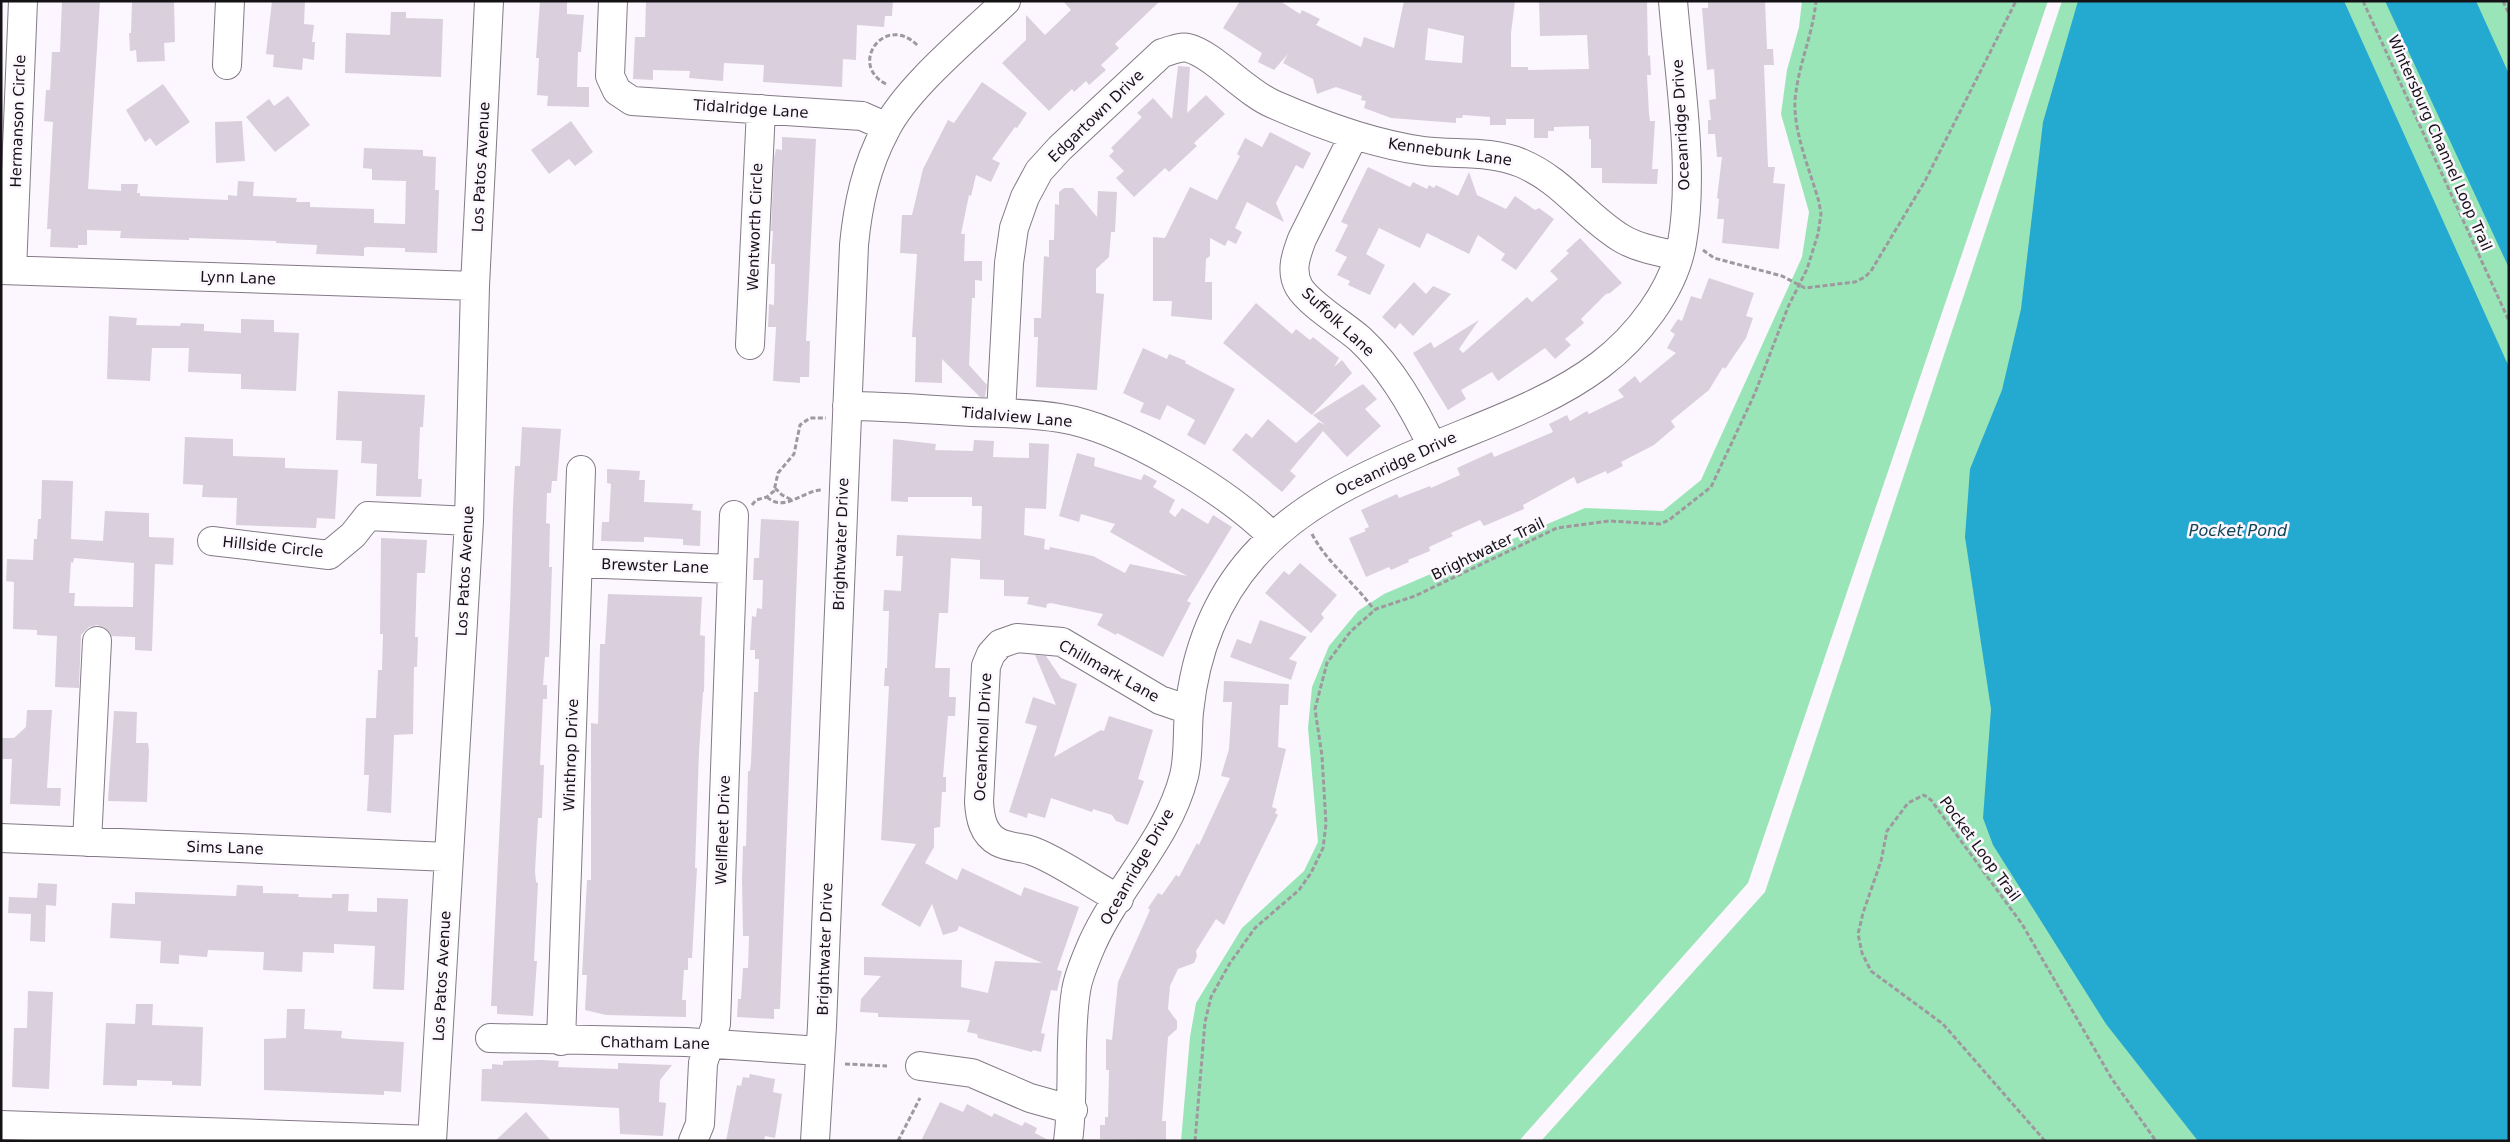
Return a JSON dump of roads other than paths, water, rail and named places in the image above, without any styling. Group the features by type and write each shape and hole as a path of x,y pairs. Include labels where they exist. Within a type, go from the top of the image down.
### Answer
{"street":[{"name":"Hermanson Circle","path":"6,270 23,1"},
{"path":"227,65 230,1"},
{"name":"Los Patos Avenue","path":"432,1140 469,521 475,286 489,1"},
{"name":"Tidalridge Lane","path":"613,1 610,76 617,91 632,101 862,116 887,127"},
{"name":"Brightwater Drive","path":"815,1141 820,1051 836,412 856,219 864,180 887,127 918,86 1006,1"},
{"name":"Oceanridge Drive","path":"1068,1141 1073,1110 1073,1025 1076,989 1093,943 1138,866 1159,836 1174,803 1185,774 1189,710 1196,662 1209,624 1230,586 1273,537 1302,513 1325,498 1370,474 1523,408 1568,385 1598,366 1623,346 1659,298 1680,250 1686,157 1673,1"},
{"name":"Kennebunk Lane","path":"1187,48 1211,60 1263,100 1312,121 1354,135 1424,151 1493,156 1521,163 1555,181 1603,226 1622,239 1680,250"},
{"name":"Edgartown Drive","path":"1001,413 1009,263 1014,228 1024,197 1039,171 1060,148 1162,53 1187,48"},
{"name":"Wentworth Circle","path":"750,345 761,109"},
{"name":"Suffolk Lane","path":"1354,135 1302,239 1296,254 1294,273 1300,288 1361,341 1383,365 1407,396 1432,446"},
{"name":"Lynn Lane","path":"6,270 475,286"},
{"name":"Tidalview Lane","path":"836,412 1001,413 1060,418 1098,428 1136,444 1253,516 1273,537"},
{"name":"Winthrop Drive","path":"561,1041 581,470"},
{"name":"Wellfleet Drive","path":"693,1141 700,1124 703,1063 716,1022 732,569 742,514"},
{"name":"Hillside Circle","path":"212,541 329,554 353,535 368,516 469,521"},
{"name":"Brewster Lane","path":"578,563 732,569"},
{"name":"Chillmark Lane","path":"1000,644 1017,638 1062,642 1160,700 1189,710"},
{"path":"87,842 97,641"},
{"name":"Oceanknoll Drive","path":"1000,644 991,654 986,666 979,802 980,818 986,832 998,842 1041,855 1119,900"},
{"name":"Sims Lane","path":"1,838 449,857"},
{"name":"Chatham Lane","path":"490,1038 710,1044 820,1051"},
{"path":"920,1066 972,1072 1030,1098 1073,1110"},
{"path":"1,1125 432,1140"}],"water":[{"name":"Pocket Pond","path":"2078,1 2344,1 2509,367 2509,1141 2198,1141 2106,1024 1993,845 1983,818 1991,709 1965,537 1970,469 2002,390 2021,309 2043,122"},
{"path":"2385,1 2476,1 2509,74 2509,268"}]}
